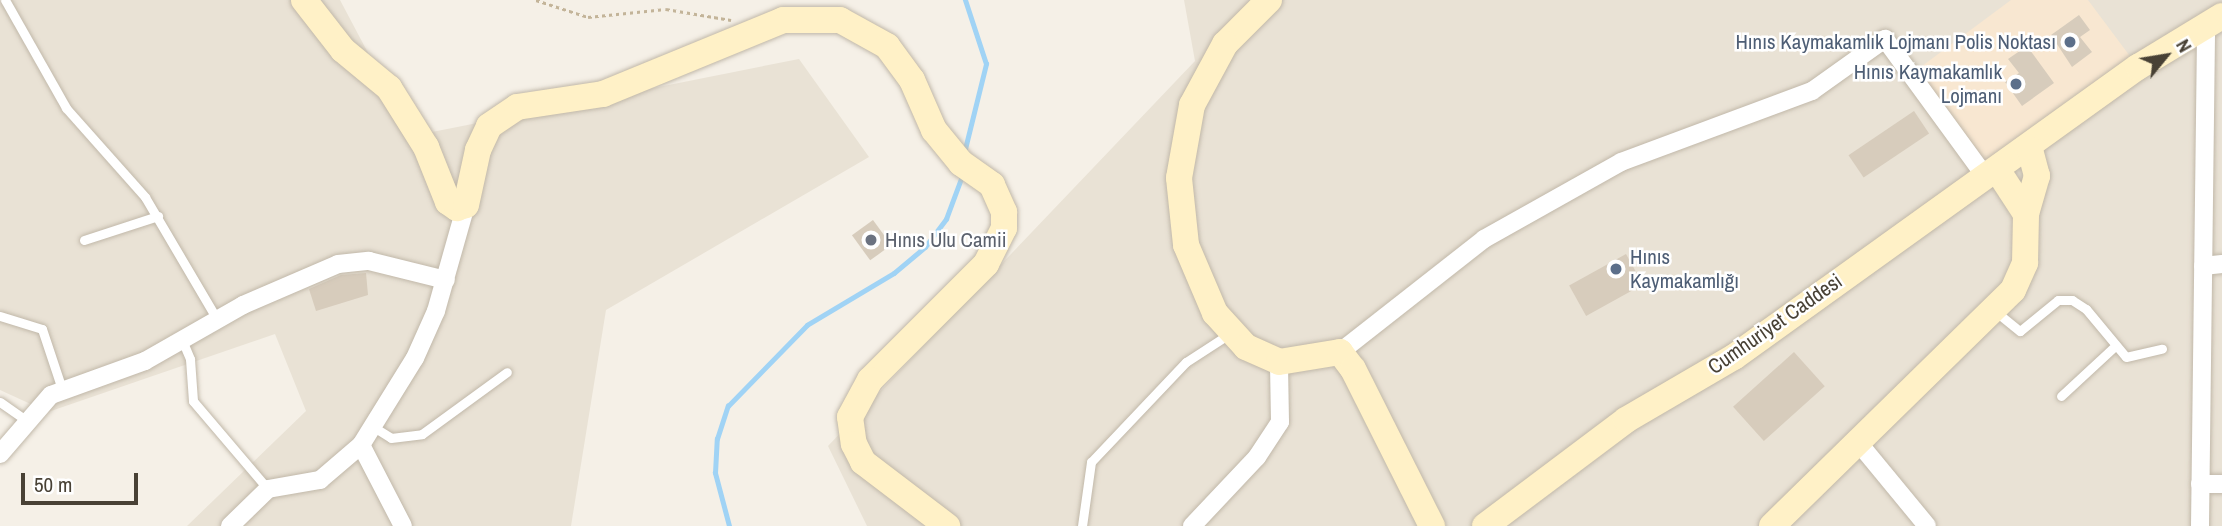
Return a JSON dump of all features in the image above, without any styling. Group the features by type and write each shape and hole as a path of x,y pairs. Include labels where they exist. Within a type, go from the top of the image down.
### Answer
{"street":[{"path":"304,0 343,50 389,88 426,147 447,202 457,208 466,205"},
{"path":"1269,0 1240,27 1206,71 1183,137 1179,212 1186,245 1199,280 1230,333 1279,362 1339,352 1484,239 1621,162 1812,92 1885,38 1992,175 2026,214"},
{"path":"230,526 268,489 320,480 361,445 415,358 446,280 478,150 489,126 504,113 603,94 783,20 814,18 865,29 901,61 934,130 961,163 992,185 1004,228 986,264 870,380 850,417 854,444 863,462 947,526"},
{"path":"2200,526 2203,266 2214,21"},
{"name":"Cumhuriyet Caddesi","path":"1485,526 1626,420 1734,357 1819,292 2030,149 2138,67 2214,21"},
{"path":"1772,526 1857,440 1994,310 2023,270 2026,214 2037,176 2030,149"},
{"path":"0,454 26,420 62,389 120,372 182,340 217,318 356,261 446,280"},
{"path":"2203,266 2222,264"},
{"path":"1339,352 1353,369 1432,526"},
{"path":"1192,526 1257,457 1280,422 1279,362"},
{"path":"1857,440 1927,526"},
{"path":"361,445 403,526"},
{"path":"2200,484 2222,484"}],"lane":[{"path":"5,0 66,108 158,216 217,318"},
{"path":"84,240 158,216"},
{"path":"1994,310 2020,331 2059,300 2071,300 2087,309 2115,346 2130,359 2162,349"},
{"path":"0,316 45,333 62,389"},
{"path":"1082,526 1091,462 1186,362 1230,333"},
{"path":"182,340 190,359 192,401 268,489"},
{"path":"2061,396 2115,346"},
{"path":"372,426 391,438 422,434 507,372"},
{"path":"0,402 26,420"}],"path":[{"path":"536,0 588,18 666,9 706,13 727,18 744,35"}],"shaded area":[{"path":"0,0 340,0 412,136 799,59 869,157 606,310 571,526 187,526 306,411 275,334 48,412 0,390"},
{"path":"1184,0 2222,0 2222,526 867,526 828,446 1195,61"},
{"name":"Hınıs Kaymakamlık Lojmanı","path":"2011,0 2088,0 2138,67 1987,179 1910,75"}],"building":[{"name":"Hınıs Kaymakamlık Lojmanı Polis Noktası","path":"2079,15 2090,30 2080,37 2092,52 2072,67 2051,35"},
{"name":"Hınıs Kaymakamlık Lojmanı","path":"2027,46 2054,83 2022,106 2005,82 2019,73 2008,59"},
{"path":"1914,111 1929,133 1864,178 1849,155"},
{"name":"Hınıs Ulu Camii","path":"873,220 891,245 870,260 852,235"},
{"name":"Hınıs Kaymakamlığı","path":"1626,254 1643,285 1586,316 1569,286"},
{"path":"366,273 368,295 316,311 309,289 341,275"},
{"path":"1794,352 1825,386 1764,441 1733,407"}],"waterway":[{"path":"964,153 986,64 965,0"},
{"path":"729,526 715,473 717,439 728,406 807,325 894,273 925,247 946,219 962,176"}],"place":[{"name":"Hınıs Kaymakamlık Lojmanı Polis Noktası","path":"2070,42"},
{"name":"Hınıs Kaymakamlık Lojmanı","path":"2016,84"},
{"name":"Hınıs Ulu Camii","path":"871,240"},
{"name":"Hınıs Kaymakamlığı","path":"1616,269"}]}
